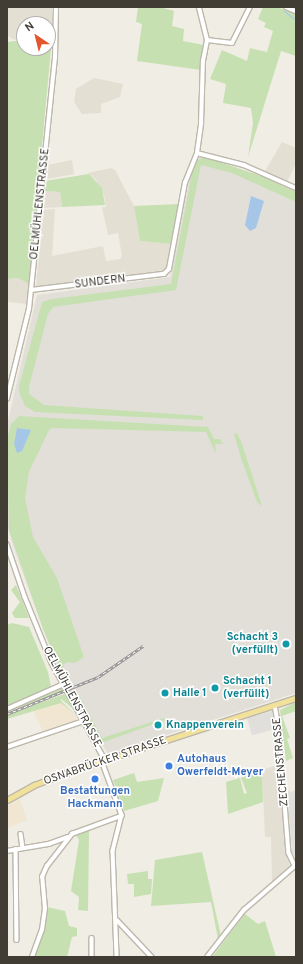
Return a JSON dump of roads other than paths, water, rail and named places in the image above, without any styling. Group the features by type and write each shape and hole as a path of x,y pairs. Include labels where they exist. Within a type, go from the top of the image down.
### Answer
{"main road":[{"name":"OSNABRÜCKER STRASSE","path":"7,800 44,781 296,698"}],"street":[{"name":"OELMÜHLENSTRASSE","path":"7,399 26,329 31,290 55,58 56,7"},
{"path":"199,7 207,40 197,152 244,165 296,188"},
{"path":"207,40 232,43 250,7"},
{"path":"286,7 296,11"},
{"name":"SUNDERN","path":"31,290 167,272 185,183 190,166 197,152"},
{"name":"OELMÜHLENSTRASSE","path":"7,544 34,621 64,684 104,761 122,815"},
{"path":"7,709 64,684"},
{"name":"ZECHENSTRASSE","path":"275,705 279,727 289,853 296,866"},
{"path":"7,747 84,721"},
{"path":"7,851 49,844 69,836 79,830 119,818 122,815"},
{"path":"117,957 117,919 113,851 122,815"},
{"path":"21,834 23,848"},
{"path":"32,957 42,930 45,909 42,875 69,836"},
{"path":"16,849 17,940"},
{"path":"208,957 244,910 296,866"},
{"path":"117,919 152,957"},
{"path":"92,938 92,957"}],"water":[{"path":"251,196 264,201 256,228 250,231 245,225"},
{"path":"17,428 31,430 22,451 17,453 14,444"}],"waterway":[{"path":"284,11 296,20"}],"railway":[{"path":"7,714 98,677 143,646"}],"place":[{"name":"Schacht 3 (verfüllt)","path":"286,644"},
{"name":"Schacht 1 (verfüllt)","path":"215,688"},
{"name":"Halle 1","path":"165,693"},
{"name":"Knappenverein","path":"158,725"},
{"name":"Autohaus Owerfeldt-Meyer","path":"169,766"},
{"name":"Bestattungen Hackmann","path":"95,779"}]}
